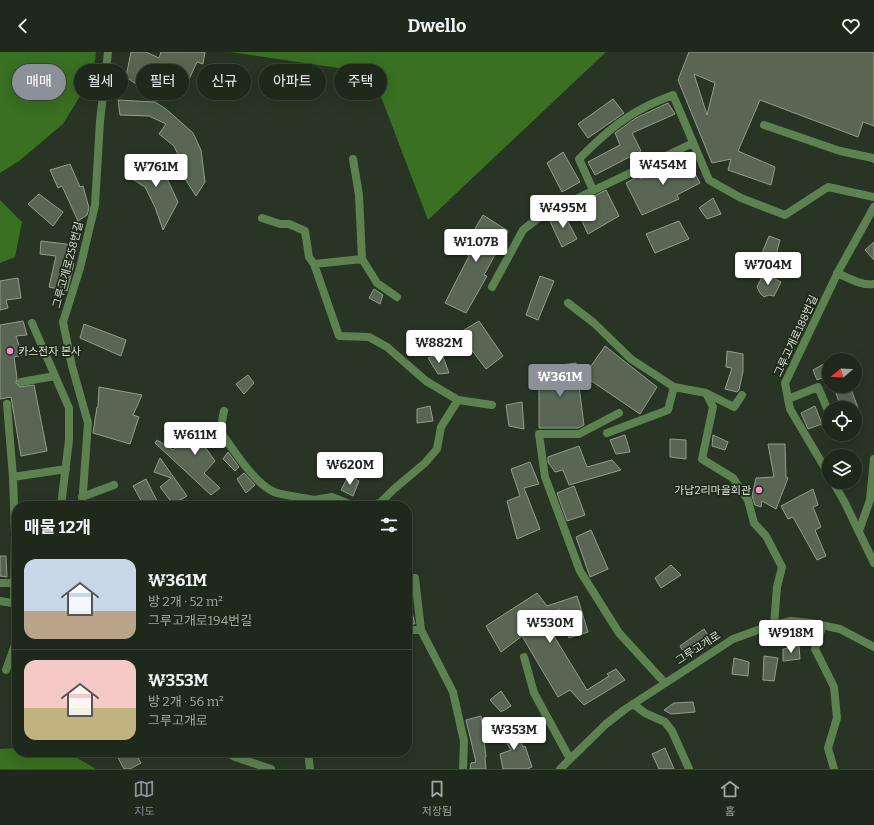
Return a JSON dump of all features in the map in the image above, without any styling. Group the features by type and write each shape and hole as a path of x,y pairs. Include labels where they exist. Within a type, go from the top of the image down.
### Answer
{"street":[{"name":"그루고개로258번길","path":"82,501 88,423 72,366 63,322 80,268 95,205 100,121 108,52"},
{"path":"593,190 580,159 609,130 631,114 655,101 672,95 709,180 742,198 784,215 828,187 874,197"},
{"path":"764,125 840,151 874,159"},
{"path":"492,287 523,230 542,215 693,143"},
{"path":"353,159 358,195 362,259 377,283 397,297"},
{"name":"그루고개로188번길","path":"822,463 790,409 785,383 838,273 874,207"},
{"path":"262,218 280,224 289,224 305,231 308,257 314,264 339,336 369,337 387,347 426,381 458,400 492,405"},
{"path":"314,264 362,259"},
{"path":"838,273 858,282 874,284"},
{"path":"568,303 594,324 631,359 674,387 706,393 734,407 742,395"},
{"path":"32,323 69,408 69,440 62,501"},
{"path":"21,382 55,376"},
{"path":"607,433 668,410 674,387"},
{"path":"788,399 818,387 824,401"},
{"path":"706,393 713,407 702,459 733,478 748,500 754,523 766,536 782,567 777,586 774,625"},
{"path":"382,501 394,489 425,464 438,449 441,427 458,400"},
{"path":"7,404 14,501"},
{"path":"224,411 220,431 258,480 274,492 308,501"},
{"path":"619,413 580,434 539,434 546,477 580,571 619,633 665,683"},
{"path":"859,531 870,500 874,459"},
{"path":"13,477 66,469"},
{"path":"82,497 114,485"},
{"path":"837,489 874,563"},
{"path":"321,501 332,497 342,501"},
{"path":"415,578 421,630 453,692 464,741 463,769"},
{"path":"0,583 12,583"},
{"path":"0,601 12,603"},
{"name":"그루고개로","path":"560,769 606,724 633,704 733,639 766,627 791,621 811,623 822,627 840,629 874,647"},
{"path":"822,627 815,649 834,687 837,718 828,748 834,769"},
{"path":"412,630 421,630"},
{"path":"6,670 12,653"},
{"path":"524,657 534,693 570,759"},
{"path":"633,704 645,713 665,722 672,731 689,769"},
{"path":"235,757 255,767 271,769"},
{"path":"309,757 310,769"}],"green space":[{"path":"0,52 96,52 94,64 74,64 74,100 78,100 63,124 19,161 0,173"},
{"path":"230,52 606,52 428,220 382,100 387,100 387,64 334,64 334,67 326,66 326,64 311,64"},
{"path":"0,200 22,222 15,257 0,263"},
{"path":"12,748 12,757 76,757 96,769 0,769 0,749"}],"building":[{"path":"131,52 146,52 159,58 161,52 205,52 203,64 197,62 189,79 189,64 136,64 136,84 128,78 128,67"},
{"path":"689,52 874,52 874,126 863,122 858,137 760,100 738,151 775,167 771,185 728,170 731,159 712,163 678,80","holes":["694,74 715,83 707,115"]},
{"path":"613,99 624,113 588,138 578,124"},
{"path":"118,100 155,102 166,109 193,133 201,150 205,182 196,196 182,174 183,165 174,146 159,134 166,124 149,116 120,115"},
{"path":"668,103 675,114 632,133 641,151 595,175 588,162 620,145 615,133 636,118"},
{"path":"563,152 580,182 562,192 547,163"},
{"path":"141,156 162,168 178,202 163,230 155,207 145,187 129,177"},
{"path":"686,156 700,183 677,195 679,199 642,215 626,183 639,176 641,179"},
{"path":"70,164 80,187 83,186 89,208 87,215 78,221 62,186 58,188 50,170"},
{"path":"606,190 619,216 588,234 575,206"},
{"path":"39,194 63,212 53,226 28,204"},
{"path":"713,198 721,214 707,219 699,208"},
{"path":"563,212 577,239 562,247 549,219"},
{"path":"483,215 508,231 484,275 487,276 466,313 445,303 469,256 462,251"},
{"path":"679,221 689,239 655,253 646,234"},
{"path":"769,236 780,240 774,262 760,258"},
{"path":"41,241 74,245 70,263 74,263 67,291 49,287 56,256 40,254"},
{"path":"874,242 874,260 865,250"},
{"path":"764,273 781,282 774,296 769,295 764,297 757,287"},
{"path":"540,276 554,281 538,320 526,315"},
{"path":"18,278 21,298 6,300 8,308 0,310 0,281"},
{"path":"374,289 383,295 380,304 369,298"},
{"path":"23,321 27,335 16,336 22,355 14,357 17,378 16,383 20,387 34,385 47,451 21,456 11,397 0,399 0,325"},
{"path":"479,321 503,356 486,369 459,333"},
{"path":"84,324 126,340 121,356 80,338"},
{"path":"605,346 657,387 640,414 584,376"},
{"path":"727,351 743,354 743,371 739,390 737,392 725,389 732,368 726,367"},
{"path":"442,354 449,373 438,374 428,358"},
{"path":"576,363 584,425 578,428 539,428 539,368"},
{"path":"822,365 822,378 817,380 813,370"},
{"path":"248,375 254,383 244,394 236,384"},
{"path":"99,387 142,395 133,415 139,417 130,444 93,433 98,407"},
{"path":"836,393 852,393 855,401 839,401"},
{"path":"522,402 524,429 509,426 506,405"},
{"path":"430,406 433,421 417,423 417,409"},
{"path":"815,406 822,424 808,429 801,413"},
{"path":"207,422 218,437 205,447 215,461 204,473 220,488 211,495 155,443 157,440 173,450"},
{"path":"625,435 630,452 616,454 610,440"},
{"path":"713,435 728,442 725,450 712,446"},
{"path":"670,439 686,440 686,459 670,457"},
{"path":"768,444 785,444 786,477 788,478 776,509 762,501 761,507 755,505 752,496 756,478 774,477"},
{"path":"579,446 587,467 612,460 621,470 569,485 563,470 555,472 548,462 548,457"},
{"path":"228,452 239,467 235,471 223,459"},
{"path":"160,458 187,496 178,501 171,501 160,487 171,478 154,472"},
{"path":"530,462 539,484 524,488 540,529 517,539 507,501 520,496 511,469"},
{"path":"244,473 255,485 246,493 237,479"},
{"path":"349,475 359,481 353,496 341,490"},
{"path":"146,479 157,501 141,501 133,486"},
{"path":"574,486 585,515 567,521 557,493"},
{"path":"813,489 818,505 813,507 821,527 815,530 826,556 817,560 793,517 788,519 781,506"},
{"path":"591,530 608,569 590,577 576,537"},
{"path":"0,556 6,556 7,577 0,576"},
{"path":"671,565 681,575 661,588 655,578"},
{"path":"537,593 547,606 577,596 588,632 569,638 559,609 544,620 587,690 609,676 607,674 616,669 625,680 584,705 570,690 558,697 522,636 501,652 486,626"},
{"path":"412,612 415,624 412,624"},
{"path":"704,629 711,640 685,655 680,646"},
{"path":"799,646 800,659 783,661 783,649"},
{"path":"764,656 778,658 774,681 763,680"},
{"path":"734,658 749,662 748,676 732,674"},
{"path":"501,691 511,706 501,712 490,700"},
{"path":"693,702 695,712 671,714 664,710 674,703"},
{"path":"481,716 486,769 470,769 471,763 476,762 466,720"},
{"path":"514,725 523,747 525,746 532,767 527,769 503,769 500,754 511,750 499,730"},
{"path":"665,748 674,769 659,769 652,754"},
{"path":"118,757 138,757 141,763 130,769 124,769"}],"place":[{"name":"카스전자 본사","path":"10,351"},
{"name":"가납2리마을회관","path":"759,490"}]}
